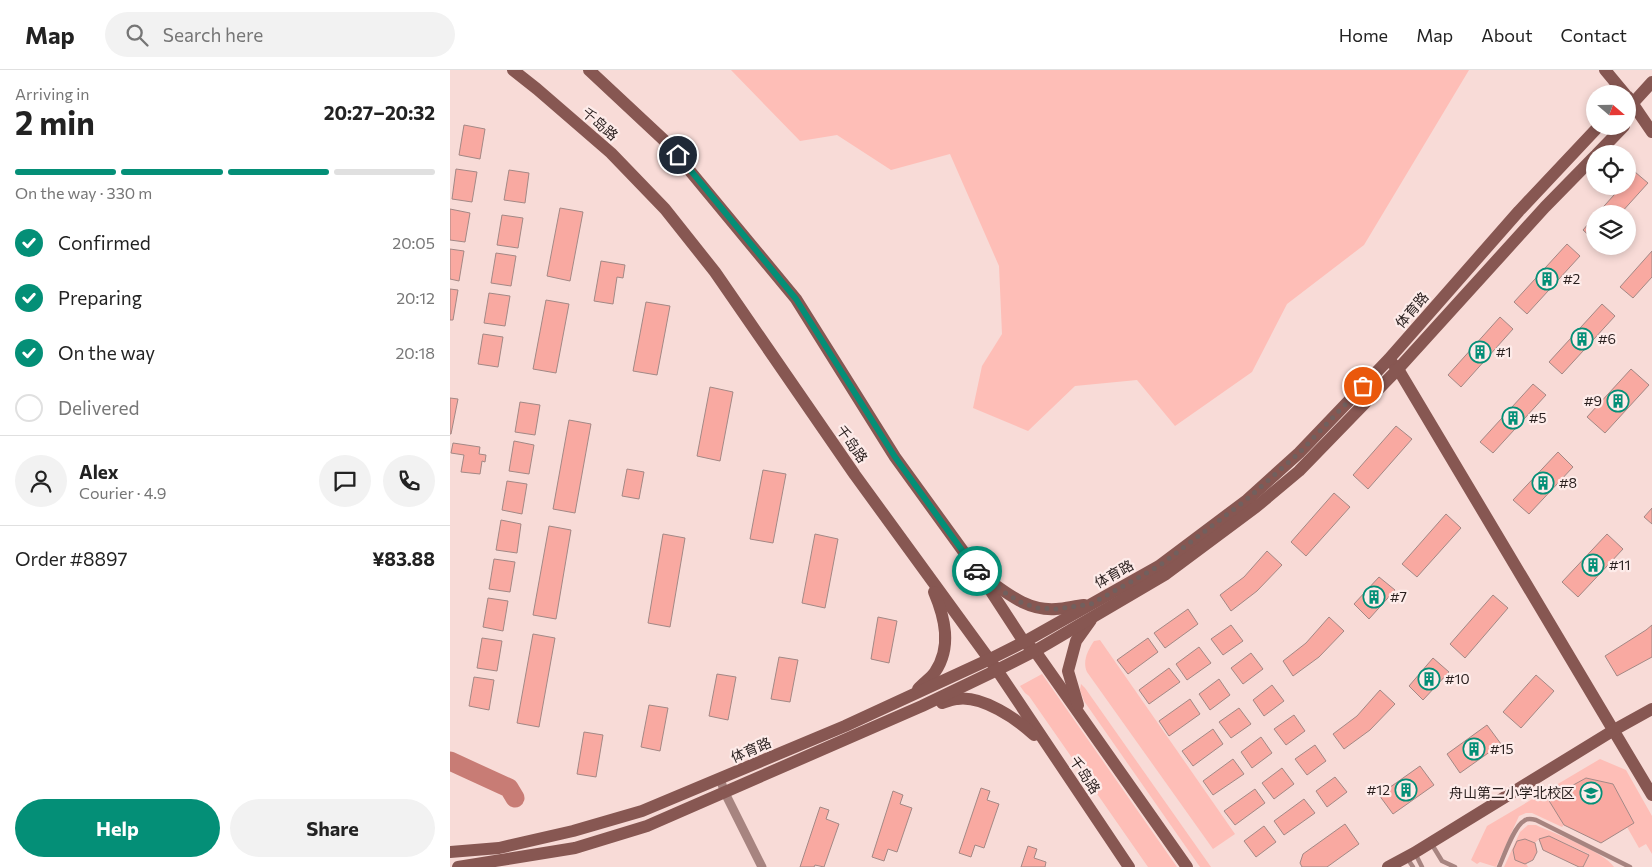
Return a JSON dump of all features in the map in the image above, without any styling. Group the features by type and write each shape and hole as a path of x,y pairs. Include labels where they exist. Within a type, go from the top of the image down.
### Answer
{"street":[{"name":"千岛路","path":"513,70 611,154 665,209 715,272 855,475 997,670 1129,867"},
{"name":"千岛路","path":"589,70 666,142 796,299 895,457 1024,642 1035,651 1187,867"},
{"path":"1605,70 1617,85"},
{"path":"1636,97 1652,82"},
{"path":"1636,109 1652,132"},
{"name":"体育路","path":"458,867 575,848 647,826 888,721 997,670 1035,651 1166,574 1256,507 1299,471 1393,364 1519,211 1590,135"},
{"name":"体育路","path":"1606,145 1615,135"},
{"name":"体育路","path":"450,852 499,848 573,831 642,811 845,726 988,660 1024,642 1159,566 1246,500 1299,453 1393,364 1586,165"},
{"path":"1393,364 1652,796"},
{"path":"978,574 1022,603 1038,608 1056,609 1091,604"},
{"path":"914,694 934,672 942,656 946,639 944,621 928,576"},
{"path":"1081,717 1068,670 1076,641 1092,618"},
{"path":"888,721 901,719 958,699 970,699 984,703 1022,724 1050,750"},
{"path":"1388,867 1411,859 1430,842 1614,730 1652,709"},
{"path":"720,779 725,793 762,867"}],"lane":[{"path":"1499,867 1518,826 1524,820 1529,819 1536,820 1630,867"},
{"path":"1430,842 1442,861 1455,867"},
{"path":"1411,859 1422,867"}],"shaded area":[{"path":"731,70 1469,70 1364,245 1287,304 1252,372 1175,426 1137,380 1075,386 1028,431 973,408 982,366 1002,334 999,266 950,154 891,170 837,135 800,141"},
{"path":"1100,640 1235,834 1213,849 1087,672 1085,660 1088,652 1094,641"},
{"path":"1042,674 1177,867 1148,867 1029,696 1020,686"},
{"path":"1081,684 1211,867 1200,867 1084,701 1080,690"},
{"path":"1600,759 1626,770 1652,816 1652,854 1646,844 1639,848 1627,827 1634,822 1613,784 1586,778 1549,799 1564,825 1562,827 1532,813 1526,813 1519,816 1496,867 1480,862 1477,864 1471,860 1487,826"},
{"path":"1528,825 1536,825 1578,843 1609,861 1614,867 1583,867 1589,854 1549,836 1539,839 1535,843 1525,839 1517,841 1513,850 1515,860 1526,863 1528,867 1504,867 1520,832"}],"building":[{"path":"464,125 485,129 480,159 459,155"},
{"path":"456,169 477,172 472,202 452,199"},
{"path":"509,170 529,173 525,203 504,200"},
{"path":"1636,173 1648,183 1628,205 1605,205 1614,195 1636,195"},
{"path":"560,208 583,212 570,281 547,276"},
{"path":"450,209 470,213 465,242 450,240"},
{"path":"502,215 523,218 518,248 497,245"},
{"name":"#2","path":"1567,244 1580,256 1527,314 1514,302"},
{"path":"450,249 464,251 459,281 450,279"},
{"path":"1652,251 1652,277 1633,298 1620,287"},
{"path":"496,253 516,256 511,286 491,283"},
{"path":"601,261 625,265 623,278 617,277 613,304 594,301"},
{"path":"450,289 458,290 453,320 450,320"},
{"path":"489,293 510,296 505,326 484,323"},
{"path":"546,300 569,304 556,373 533,369"},
{"path":"646,302 670,306 657,375 633,371"},
{"name":"#6","path":"1602,304 1615,316 1562,374 1549,362"},
{"name":"#1","path":"1500,317 1513,329 1461,387 1448,375"},
{"path":"483,334 503,337 498,367 478,364"},
{"name":"#9","path":"1631,369 1649,385 1605,433 1587,417"},
{"name":"#5","path":"1533,384 1546,395 1493,453 1480,442"},
{"path":"710,387 733,392 720,461 697,456"},
{"path":"450,398 458,399 451,434 450,434"},
{"path":"520,402 540,405 535,435 515,432"},
{"path":"569,420 591,424 575,513 553,509"},
{"path":"1396,426 1412,439 1368,489 1353,475"},
{"path":"514,441 534,445 529,474 509,471"},
{"path":"453,443 480,447 479,454 486,455 485,462 482,461 480,474 461,472 464,455 451,453"},
{"name":"#8","path":"1558,452 1573,467 1529,514 1513,500"},
{"path":"627,469 644,472 639,499 622,496"},
{"path":"763,470 786,474 773,543 750,539"},
{"path":"507,481 527,484 522,514 502,510"},
{"path":"1334,493 1350,507 1306,556 1291,542"},
{"path":"1652,508 1652,524 1644,517"},
{"path":"1446,514 1461,528 1417,577 1402,564"},
{"path":"501,520 521,524 517,553 496,550"},
{"path":"549,526 571,530 556,619 533,615"},
{"path":"663,534 685,538 670,627 648,623"},
{"path":"815,534 838,539 825,608 802,603"},
{"name":"#11","path":"1607,534 1623,549 1578,597 1562,582"},
{"path":"1267,551 1282,565 1257,591 1231,611 1220,595 1244,577"},
{"path":"494,559 515,562 510,592 489,589"},
{"name":"#7","path":"1379,577 1395,590 1369,619 1354,604"},
{"path":"1493,595 1508,608 1465,658 1450,644"},
{"path":"488,598 508,601 503,631 483,627"},
{"path":"1188,609 1198,624 1165,648 1154,633"},
{"path":"878,617 897,621 889,663 871,659"},
{"path":"1329,617 1344,631 1319,657 1293,676 1283,661 1306,643"},
{"path":"1231,625 1243,641 1223,655 1211,639"},
{"path":"1652,625 1652,657 1617,676 1605,656"},
{"path":"533,634 555,638 539,727 517,723"},
{"path":"482,638 502,641 497,671 477,668"},
{"path":"1148,638 1158,652 1128,674 1117,660"},
{"path":"1199,647 1211,663 1187,680 1176,664"},
{"path":"1251,653 1263,669 1243,684 1231,668"},
{"path":"779,657 798,660 790,702 771,699"},
{"name":"#10","path":"1433,658 1449,672 1423,700 1409,686"},
{"path":"1169,668 1180,682 1149,704 1139,690"},
{"path":"717,674 736,677 728,720 709,716"},
{"path":"1536,675 1554,691 1521,728 1503,712"},
{"path":"474,677 494,680 489,710 469,706"},
{"path":"1219,679 1230,695 1210,710 1199,694"},
{"path":"1272,685 1284,701 1264,716 1253,700"},
{"path":"1380,690 1395,704 1370,730 1344,749 1333,734 1357,716"},
{"path":"1190,699 1200,714 1169,736 1159,721"},
{"path":"649,705 668,708 660,751 641,747"},
{"path":"1239,708 1251,724 1231,738 1219,722"},
{"path":"1294,715 1305,731 1286,745 1274,729"},
{"name":"#15","path":"1487,725 1501,744 1460,773 1447,754"},
{"path":"1213,729 1223,744 1193,766 1182,751"},
{"path":"584,732 603,735 596,777 577,774"},
{"path":"1261,737 1272,753 1252,768 1241,752"},
{"path":"1315,745 1326,761 1307,775 1295,759"},
{"path":"1233,759 1244,774 1213,795 1203,781"},
{"name":"#12","path":"1420,766 1434,785 1393,814 1379,795"},
{"path":"1282,768 1294,784 1274,799 1262,783"},
{"path":"1335,777 1347,792 1327,807 1316,791"},
{"path":"1586,778 1613,784 1634,823 1601,843 1564,825 1548,799"},
{"path":"981,788 990,791 987,800 999,804 984,848 975,845 971,857 959,853"},
{"path":"1255,789 1265,803 1235,825 1224,811"},
{"path":"893,791 903,795 900,804 912,808 897,852 888,849 884,861 872,857"},
{"path":"1304,799 1315,813 1284,835 1274,821"},
{"path":"820,807 829,810 826,819 839,824 824,867 815,865 814,867 800,867"},
{"path":"1345,824 1359,844 1327,867 1302,867 1300,863 1303,854"},
{"path":"1264,826 1276,842 1256,857 1244,841"},
{"path":"1549,836 1589,855 1583,867 1579,867 1543,850 1539,839"},
{"path":"1525,839 1535,843 1537,852 1533,860 1525,864 1515,860 1513,850 1517,841"},
{"path":"1028,846 1037,849 1034,858 1046,862 1045,867 1021,867"}],"waterway":[{"path":"450,761 509,788 515,798"}],"way so far":[{"path":"977,571 978,574 1022,603 1038,608 1056,609 1091,604 1159,566 1219,522 1272,479 1363,386"}],"place":[{"name":"#2","path":"1547,279"},
{"name":"#6","path":"1582,339"},
{"name":"#1","path":"1480,352"},
{"name":"#9","path":"1618,401"},
{"name":"#5","path":"1513,418"},
{"name":"#8","path":"1543,483"},
{"name":"#11","path":"1593,565"},
{"name":"#7","path":"1374,597"},
{"name":"#10","path":"1429,679"},
{"name":"#15","path":"1474,749"},
{"name":"#12","path":"1406,790"},
{"name":"舟山第二小学北校区","path":"1591,793"}],"route":[{"path":"678,155 796,299 895,457 977,571"}]}
